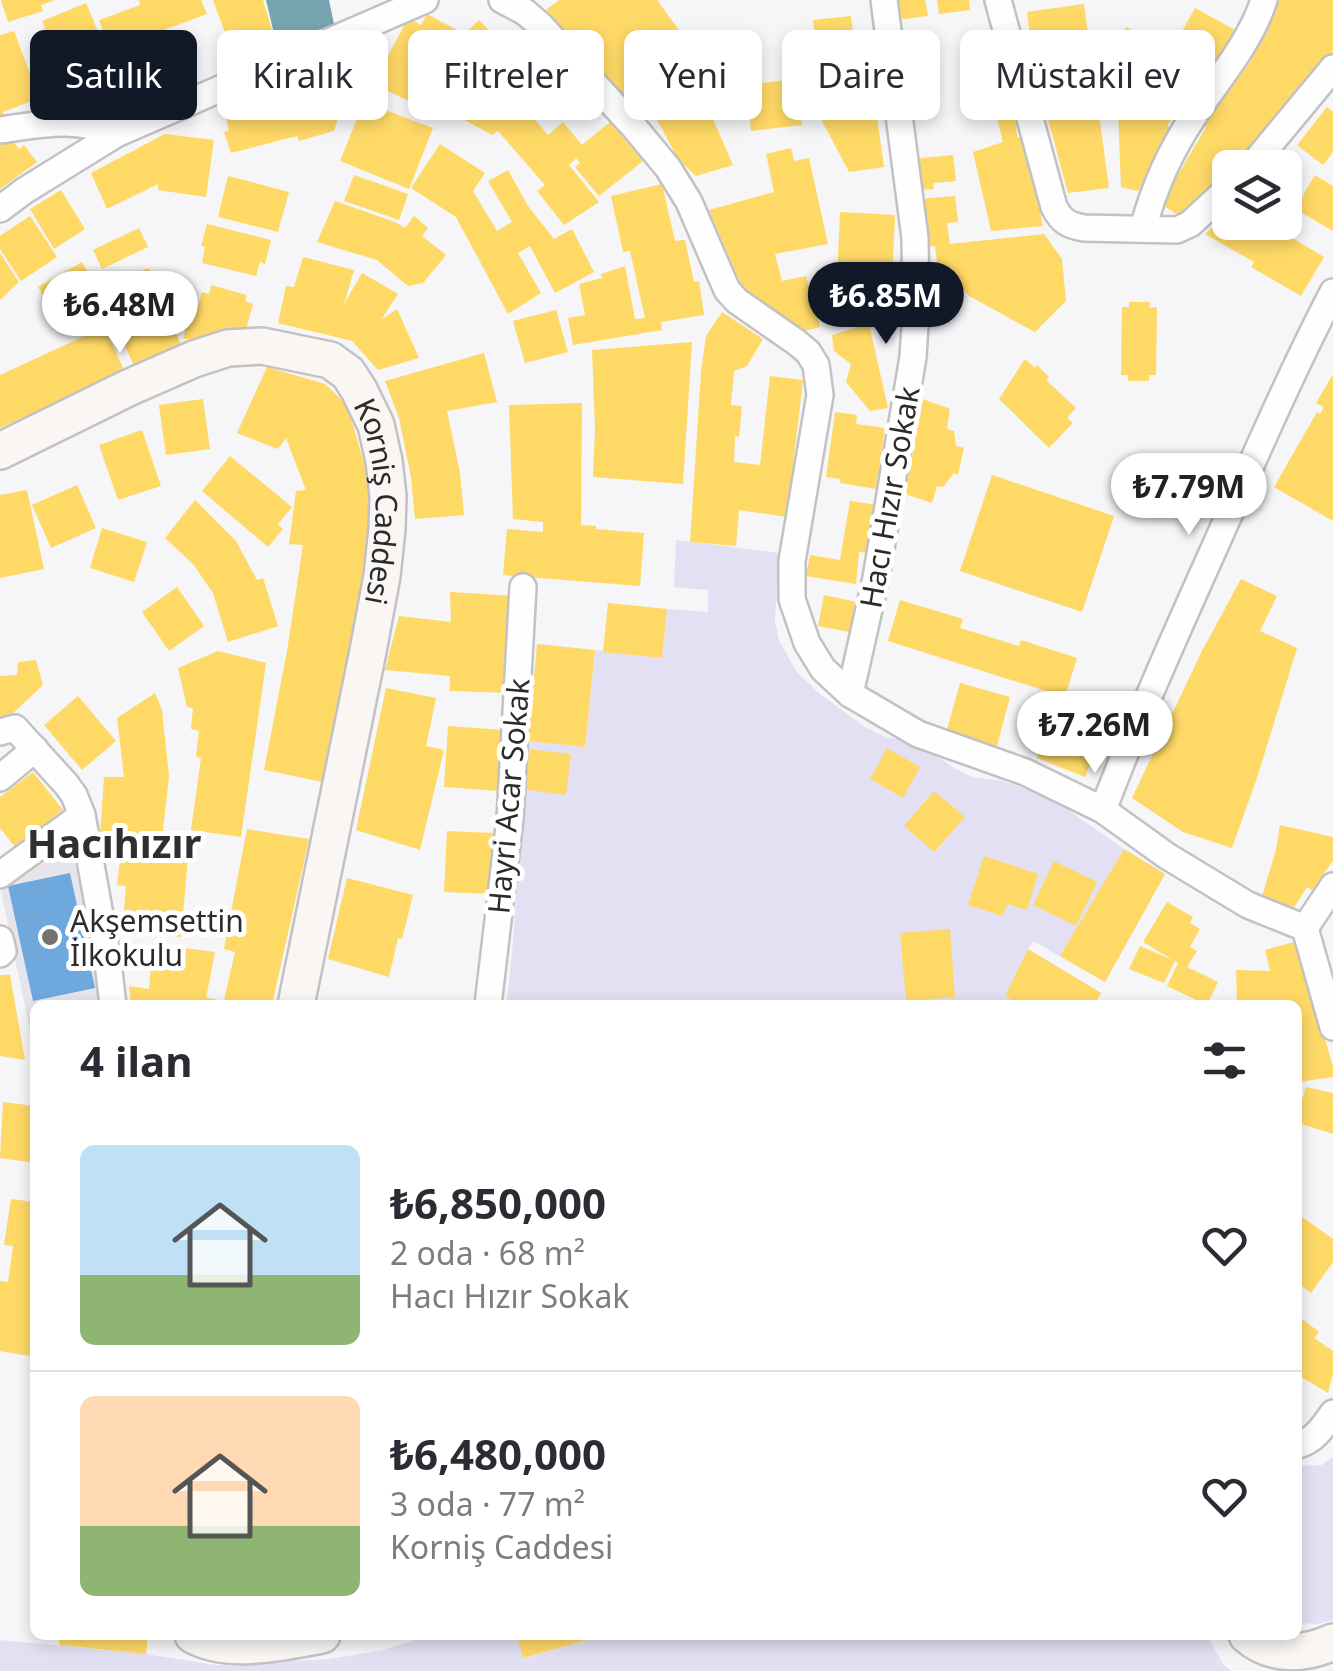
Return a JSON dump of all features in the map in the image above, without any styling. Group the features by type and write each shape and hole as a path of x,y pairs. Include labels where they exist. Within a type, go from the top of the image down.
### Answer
{"main road":[{"name":"Korniş Caddesi","path":"0,451 194,358 228,348 262,346 330,360 348,373 360,390 376,425 384,461 387,529 368,651 297,1000"},
{"path":"203,1640 223,1646 292,1640"},
{"path":"1254,1640 1266,1647 1298,1653 1333,1642"}],"street":[{"path":"0,209 116,134 424,0"},
{"path":"502,0 541,26 668,168 689,202 727,290 808,352 816,365 820,395 792,561 792,599 806,643 823,669 850,694 918,734 1025,772 1102,810 1207,882 1248,905 1306,928"},
{"name":"Hacı Hızır Sokak","path":"850,694 876,578 913,357 916,310 915,238 884,0"},
{"path":"998,0 1060,220 1084,228 1168,231 1190,224 1212,204"},
{"path":"1143,229 1160,173 1247,36 1264,0"},
{"path":"1265,150 1333,68"},
{"path":"0,130 75,122 116,134"},
{"path":"1102,810 1132,733 1255,456 1333,292"},
{"name":"Hayri Acar Sokak","path":"489,1000 510,818 524,586"},
{"path":"0,732 15,728 74,795 82,815 112,1000"},
{"path":"0,778 35,748"},
{"path":"0,875 82,815"},
{"path":"1333,886 1306,928 1333,1028"},
{"path":"0,939 0,954"},
{"path":"1302,1444 1310,1441 1333,1413"}],"shaded area":[{"path":"676,540 779,553 775,621 779,640 796,671 821,695 865,727 886,737 921,744 972,777 1002,781 1043,795 1165,874 1105,982 1033,941 1028,949 1101,993 1097,1000 507,1000 528,741 585,747 595,650 662,658 667,609 708,612 708,590 674,587"},
{"name":"Akşemsettin İlkokulu","path":"70,834 100,1000 30,1000 30,1030 0,887"},
{"path":"1333,1457 1333,1620 1302,1623 1302,1466 1322,1465"},
{"path":"0,1640 217,1665 329,1659 415,1640 519,1640 524,1658 588,1640 1210,1640 1231,1671 0,1671"}],"building: Konut":[{"path":"1,0 53,1 41,5 43,11 8,22"},
{"path":"139,0 201,0 207,14 164,30 103,30 99,20 140,5"},
{"path":"213,0 263,0 272,30 224,30"},
{"path":"559,0 657,0 679,30 624,30 624,95 604,74 604,30 563,30 546,10"},
{"path":"894,0 925,0 928,16 897,20"},
{"path":"937,0 969,0 970,10 939,14"},
{"path":"1277,0 1333,0 1333,52 1251,150 1212,150 1212,192 1183,218 1161,204 1206,127 1203,125 1207,120 1215,120 1215,109 1250,62"},
{"path":"86,3 97,30 46,30 42,21"},
{"path":"1084,4 1088,30 1029,30 1027,12"},
{"path":"1195,8 1237,31 1215,63 1215,30 1183,30"},
{"path":"427,14 457,30 408,30 408,101 388,91 388,56 408,18 421,25"},
{"path":"851,16 853,30 814,30 813,20"},
{"path":"479,20 489,30 469,30"},
{"path":"14,31 30,74 30,102 3,112 5,116 0,117 0,35"},
{"path":"782,81 782,120 801,120 802,125 751,131 750,120 762,120 762,83"},
{"path":"1327,107 1333,112 1333,152 1323,165 1297,145"},
{"path":"388,111 433,128 409,189 340,161 357,120 388,120"},
{"path":"226,120 337,120 334,131 231,153 224,132 229,130"},
{"path":"465,120 535,120 548,135 563,122 582,145 610,122 643,161 599,196 575,167 580,163 576,158 569,165 599,202 564,225 537,191 545,185 498,131 492,135"},
{"path":"657,120 713,120 733,165 696,176 678,159"},
{"path":"822,120 877,120 884,167 849,172"},
{"path":"998,120 1015,120 1018,138 1023,136 1043,226 991,231 973,152 1003,142"},
{"path":"1048,120 1100,120 1109,188 1068,193"},
{"path":"1118,120 1171,120 1167,126 1173,129 1138,191 1121,187"},
{"path":"165,134 214,140 206,197 158,190 158,184 107,209 91,173"},
{"path":"13,141 19,149 24,145 37,162 0,189 0,144"},
{"path":"440,144 485,173 473,191 497,231 512,222 488,181 508,170 528,206 554,239 572,229 594,272 555,293 530,246 518,253 541,293 508,314 456,217 411,188"},
{"path":"791,148 794,161 809,158 828,244 775,254 782,281 806,276 820,327 795,334 749,303 709,210 774,192 766,154"},
{"path":"953,155 956,181 933,183 934,189 917,190 914,159"},
{"path":"354,175 408,194 399,220 344,201"},
{"path":"1315,175 1333,186 1333,231 1302,213 1302,197"},
{"path":"228,176 289,192 278,232 218,217"},
{"path":"662,184 675,241 685,240 694,282 699,281 704,315 661,322 662,330 573,345 568,318 585,315 579,284 602,278 601,274 625,266 635,319 645,318 630,251 623,252 611,196"},
{"path":"61,190 85,229 54,249 30,209"},
{"path":"955,196 958,222 947,223 950,244 1044,234 1062,259 1066,301 1035,332 969,296 937,262 935,246 926,247 919,199"},
{"path":"335,201 405,228 414,216 428,228 422,236 446,255 423,283 408,286 377,260 317,242"},
{"path":"840,212 895,215 892,281 887,281 885,314 832,311"},
{"path":"30,216 57,257 21,281 0,249 0,236"},
{"path":"207,224 271,240 265,264 260,262 256,276 202,263 205,247 201,246"},
{"path":"139,228 148,247 102,269 93,250"},
{"path":"1216,240 1296,240 1324,257 1301,296 1251,267 1254,262"},
{"path":"0,253 19,282 0,300"},
{"path":"303,257 354,270 344,304 362,273 398,294 381,320 397,309 419,358 378,370 352,341 278,323 286,286 294,287"},
{"path":"82,262 106,304 62,329 38,287"},
{"path":"148,268 164,301 122,321 111,286"},
{"path":"211,285 247,295 245,301 253,304 246,329 204,339 183,339 191,309 197,310 202,292 209,294"},
{"path":"1129,302 1150,302 1149,308 1157,307 1156,375 1149,375 1149,381 1128,381 1128,375 1121,375 1122,307 1129,307"},
{"path":"164,307 182,347 135,368 117,328"},
{"path":"556,310 568,352 525,363 513,321"},
{"path":"722,312 763,339 747,366 734,371 731,405 742,406 734,462 760,465 770,376 803,380 787,517 739,510 736,546 690,542 706,336"},
{"path":"869,324 888,408 870,411 846,382 851,364 834,351 832,335"},
{"path":"104,327 125,372 0,428 0,375"},
{"path":"692,342 683,484 593,477 592,350"},
{"path":"484,353 497,402 447,411 464,515 415,519 399,418 385,381"},
{"path":"1025,359 1035,368 1037,365 1049,377 1046,380 1076,408 1067,418 1073,423 1049,448 999,399"},
{"path":"267,367 325,384 347,405 370,483 370,554 323,782 264,770 303,545 289,544 296,491 306,490 286,438 278,449 237,433"},
{"path":"1333,374 1333,521 1274,487 1317,412 1320,414 1324,407 1316,403"},
{"path":"203,399 210,449 166,455 159,405"},
{"path":"923,399 950,409 947,429 954,431 956,446 964,448 958,475 954,473 943,487 937,486 932,503 905,494"},
{"path":"582,403 581,525 644,533 640,586 503,575 507,529 543,532 543,522 513,519 509,405"},
{"path":"835,412 857,415 856,424 885,428 876,489 826,477"},
{"path":"142,430 161,486 118,500 99,445"},
{"path":"230,456 292,507 278,524 283,529 268,547 202,491"},
{"path":"992,475 1114,516 1082,612 960,571"},
{"path":"77,485 96,528 51,548 32,505"},
{"path":"27,490 44,569 0,578 0,495"},
{"path":"195,500 236,541 257,580 263,578 278,626 228,642 213,593 193,564 165,538"},
{"path":"850,501 878,505 868,553 859,552 856,584 806,576 810,555 840,560"},
{"path":"102,528 147,542 134,582 90,568"},
{"path":"1241,579 1277,596 1260,631 1297,648 1232,848 1183,832 1132,798"},
{"path":"177,587 204,626 169,651 142,612"},
{"path":"450,592 513,596 509,693 450,691 450,676 385,670 399,616 451,622"},
{"path":"824,595 861,603 855,633 818,626"},
{"path":"900,600 963,619 960,628 1019,646 1021,640 1077,658 1065,697 888,641"},
{"path":"608,603 667,609 662,658 603,652"},
{"path":"537,644 595,650 585,747 528,741"},
{"path":"218,651 266,663 241,837 191,830 201,758 196,757 199,731 191,729 193,708 187,707 178,668"},
{"path":"36,660 43,685 9,717 0,719 0,676 17,675 18,662"},
{"path":"960,683 1010,697 997,746 946,733"},
{"path":"386,688 436,698 426,746 444,750 420,850 356,830"},
{"path":"155,693 162,710 169,777 162,839 100,835 104,777 124,777 117,718"},
{"path":"78,696 116,741 82,770 44,725"},
{"path":"1045,711 1093,729 1090,737 1099,741 1085,777 1037,758 1040,748 1032,745"},
{"path":"448,726 503,730 499,791 444,787"},
{"path":"887,748 920,767 903,798 870,779"},
{"path":"526,749 571,754 566,795 521,789"},
{"path":"33,772 63,810 15,847 0,828 0,797"},
{"path":"934,791 965,817 934,852 904,826"},
{"path":"1280,825 1333,837 1333,861 1312,890 1307,887 1293,909 1262,896"},
{"path":"247,829 309,839 273,1000 224,1000 235,952 224,949"},
{"path":"447,831 493,833 490,894 444,892"},
{"path":"122,841 189,847 181,937 122,931 126,886 117,885"},
{"path":"1124,849 1165,874 1105,982 1060,956"},
{"path":"984,856 1038,874 1027,910 1007,904 1003,916 968,905"},
{"path":"1054,861 1097,882 1076,926 1033,905"},
{"path":"347,878 413,895 389,977 328,959"},
{"path":"1167,902 1193,917 1190,923 1200,929 1190,947 1197,951 1187,967 1218,982 1209,1000 1196,1000 1167,986 1178,963 1143,942"},
{"path":"950,929 955,997 906,1000 900,933"},
{"path":"1294,942 1333,1077 1302,1081 1302,1000 1237,1000 1236,970 1270,971 1265,950"},
{"path":"153,944 215,952 206,998 216,1000 130,1000 129,986 149,989"},
{"path":"1140,946 1175,961 1164,983 1129,969"},
{"path":"1028,949 1101,993 1097,1000 1013,1000 1005,996"},
{"path":"0,975 10,975 25,1060 0,1056"},
{"path":"1306,1087 1333,1093 1333,1134 1302,1124"},
{"path":"3,1102 30,1105 30,1162 0,1158"},
{"path":"11,1199 30,1201 30,1356 0,1351 0,1281 8,1282 13,1246 4,1245"},
{"path":"1302,1217 1333,1239 1333,1262 1311,1293 1302,1286"},
{"path":"1302,1319 1319,1332 1314,1338 1333,1351 1328,1393 1302,1377"},
{"path":"60,1640 147,1640 146,1654 59,1645"},
{"path":"518,1640 587,1640 523,1658"}],"building: Okul":[{"name":"Akşemsettin İlkokulu","path":"70,873 95,988 33,1000 8,886"}],"building: Kamu":[{"path":"266,0 329,0 334,24 318,30 273,30"}],"place":[{"name":"Akşemsettin İlkokulu","path":"50,937"}],"district":[{"name":"Hacıhızır","path":"114,842"}]}
